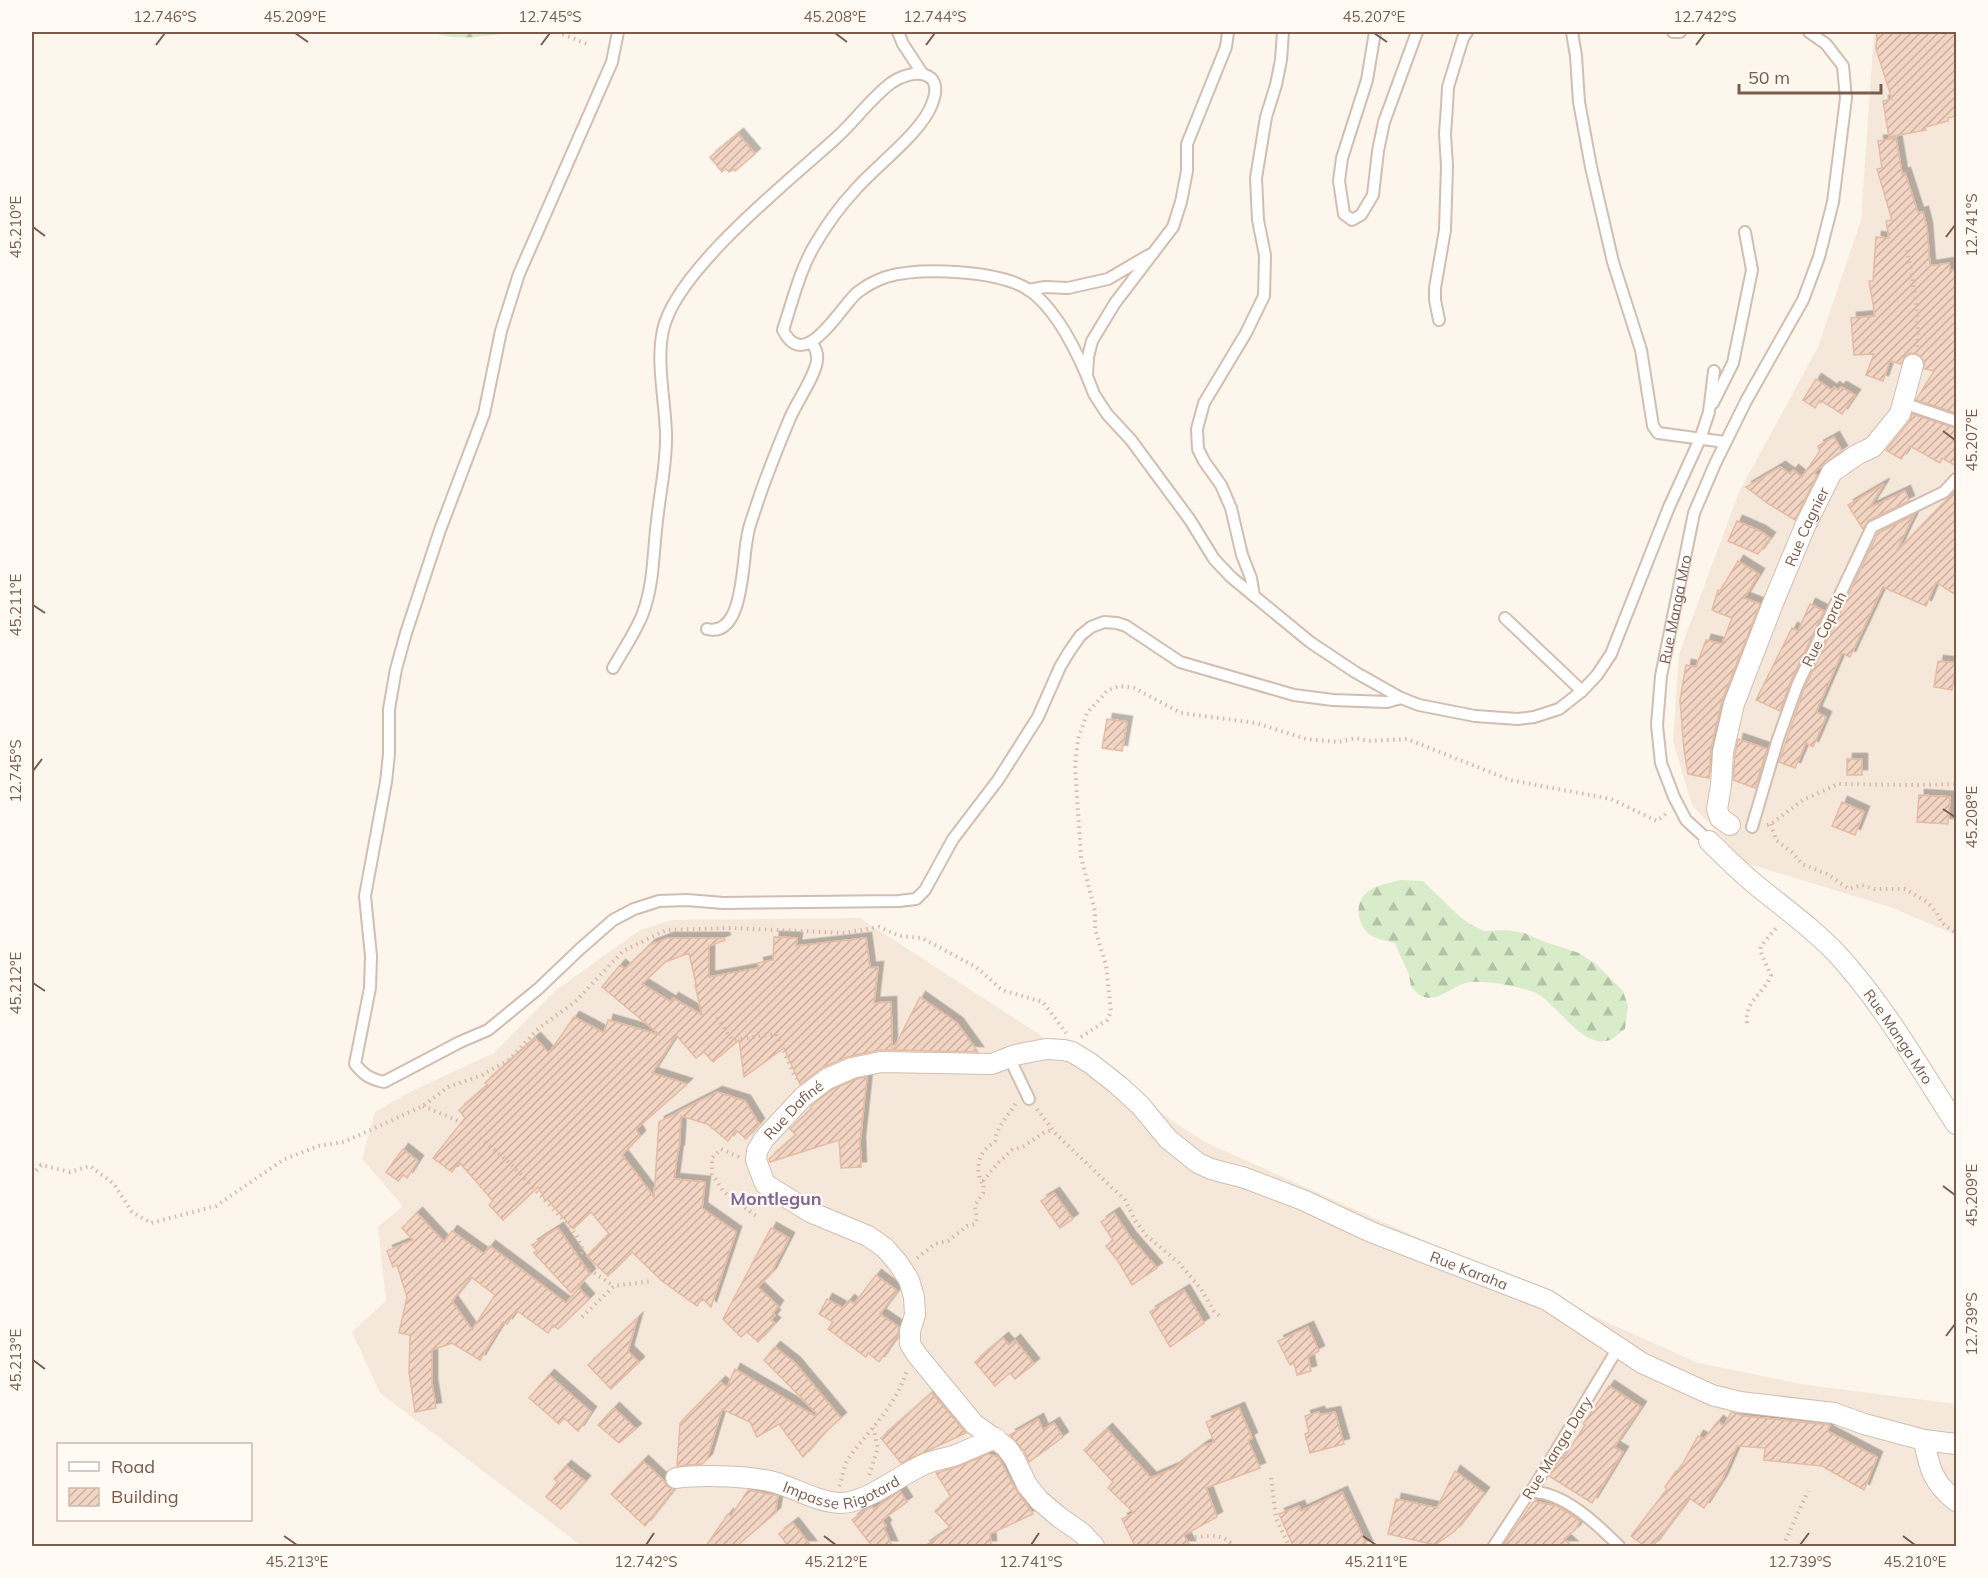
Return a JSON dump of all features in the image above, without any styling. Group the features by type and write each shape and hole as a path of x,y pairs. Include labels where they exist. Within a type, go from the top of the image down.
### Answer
{"street":[{"name":"Rue Cagnier","path":"1730,825 1720,818 1717,809 1723,752 1734,704 1773,603 1806,524 1832,472 1858,454 1873,447 1900,414 1913,365"},
{"name":"Rue Manga Mro","path":"1709,841 1837,955 1864,986 1891,1024 1956,1124"},
{"path":"1009,1057 1046,1049 1073,1048"},
{"name":"Rue Karaha","path":"1073,1048 1140,1105 1168,1139 1198,1163 1303,1200 1371,1232 1547,1300 1642,1363 1712,1395 1740,1402 1834,1413 1864,1424 1924,1440 1956,1444"},
{"name":"Rue Dafiné","path":"756,1160 757,1151 764,1139 803,1096 827,1079 852,1068 881,1062 992,1064 1009,1057"},
{"path":"756,1160 765,1184 810,1212 867,1236 885,1248 909,1280 914,1297 915,1315 910,1331 910,1344 917,1355 974,1424 1006,1447 1027,1485 1039,1500 1082,1533 1094,1546"},
{"name":"Impasse Rigotard","path":"676,1478 760,1479 818,1499 843,1503 853,1502 924,1464 952,1456 996,1438"},
{"path":"1924,1440 1934,1479 1956,1501"}],"lane":[{"path":"618,32 612,62 519,274 501,331 484,414 440,530 396,669 389,709 389,754 386,782 365,896 371,956 370,988 355,1064 362,1073 371,1080 384,1082 488,1030 538,989 613,920 634,909 659,901 687,900 723,903 916,899 925,890 953,839 998,780 1038,717 1069,651 1080,636 1091,627 1104,622 1126,626 1180,662 1294,695 1344,701 1387,702 1401,698"},
{"path":"898,32 922,74"},
{"path":"1087,376 1092,341 1105,318 1173,227 1187,171 1187,144 1226,47 1228,32"},
{"path":"1254,596 1231,508 1221,485 1198,448 1197,429 1204,403 1246,333 1264,296 1265,255 1258,220 1256,178 1266,117 1281,60 1282,32"},
{"path":"1375,32 1367,80 1342,158 1339,181 1344,214 1352,220 1361,214 1373,195 1384,122 1417,32"},
{"path":"1439,320 1435,288 1445,230 1447,166 1445,134 1448,96 1457,57 1467,32"},
{"path":"1572,32 1579,102 1591,167 1613,262 1641,351 1653,426 1658,433 1725,442"},
{"path":"1673,32 1680,32"},
{"name":"Rue Manga Mro","path":"1709,841 1686,820 1677,804 1661,762 1657,725 1661,676 1694,513 1725,442 1772,352 1803,300 1819,257 1833,202 1846,98 1843,66 1826,44 1809,32"},
{"path":"613,668 642,616 647,603 653,568 657,520 665,475 666,435 661,357 663,328 676,298 710,256 746,220 834,140 879,92 895,80 922,74 929,76 935,81 937,88 932,104 925,119 856,189 831,219 813,249 797,285 783,330 786,338 793,343 803,345 812,343 858,292 883,278 899,274 929,272 968,274 1002,279 1028,290 1053,315 1076,351 1094,394 1107,414 1131,440 1190,520 1214,559 1231,577 1310,642 1355,672 1401,698 1419,705 1475,716 1518,719 1534,717 1559,709 1582,691 1597,675 1611,654 1669,507 1709,412 1733,363 1752,270 1745,232"},
{"path":"1028,290 1045,286 1068,288 1108,279 1155,252"},
{"path":"707,628 715,631 722,628 729,623 734,612 740,592 746,540 753,514 790,417 817,361 816,350 812,343"},
{"path":"1709,412 1714,371"},
{"path":"1902,403 1956,421"},
{"name":"Rue Coprah","path":"1752,827 1775,748 1797,686 1872,527 1944,492 1956,479"},
{"path":"1505,618 1582,691"},
{"path":"1009,1057 1029,1099"},
{"name":"Rue Manga Dary","path":"1494,1546 1526,1497 1532,1492 1618,1348"},
{"path":"1532,1492 1542,1492 1582,1513 1619,1546"}],"path":[{"path":"557,32 587,44"},
{"path":"1907,250 1913,282 1918,335 1913,365"},
{"path":"32,1175 41,1165 70,1172 90,1166 114,1184 132,1212 151,1223 216,1206 283,1160 318,1146 344,1142 423,1106 448,1087 482,1075 510,1059 539,1028 575,1002 623,951 666,930 732,928 845,933 879,927 900,936 922,938 976,967 1002,990 1043,1002 1073,1048 1107,1020 1111,1012 1106,965 1095,928 1095,910 1082,857 1075,766 1078,738 1088,713 1108,690 1120,686 1134,688 1181,713 1256,723 1306,739 1338,742 1356,738 1368,741 1407,739 1510,780 1611,799 1657,821 1677,804"},
{"path":"1752,827 1771,824 1803,800 1838,784 1956,784"},
{"path":"1771,824 1776,840 1793,853 1805,867 1827,874 1849,889 1862,885 1874,890 1900,888 1909,890 1928,902 1942,923 1956,933"},
{"path":"1747,1023 1749,1005 1771,975 1760,951 1761,946 1772,934 1787,910"},
{"path":"706,1012 719,1020 732,1040 776,1034 803,1096"},
{"path":"983,1184 978,1172 982,1155 995,1141 999,1129 1023,1089"},
{"path":"1029,1099 1053,1130 1125,1200 1136,1222 1147,1236 1179,1263 1222,1318"},
{"path":"423,1106 461,1122 511,1164 576,1234 583,1250 578,1262 614,1286"},
{"path":"903,1271 935,1244 948,1241 968,1226 975,1224 977,1219 975,1206 983,1193 984,1180 997,1164 1012,1150 1053,1130"},
{"path":"756,1160 745,1160 721,1149 712,1158 712,1174 723,1191 756,1216"},
{"path":"582,1317 614,1286 652,1281"},
{"path":"818,1499 837,1490 847,1461 892,1404 909,1364 917,1355"},
{"path":"870,1493 870,1472 878,1448 873,1427"},
{"path":"1271,1478 1276,1518 1291,1546"},
{"path":"1783,1546 1808,1491"},
{"path":"1195,1537 1223,1538 1233,1546"}],"shaded area":[{"path":"1874,32 1956,32 1956,935 1893,908 1746,863 1692,805 1673,741 1679,654 1739,492 1818,347 1861,220"},
{"path":"860,918 1205,1142 1698,1363 1807,1385 1956,1404 1956,1546 582,1546 380,1393 352,1332 386,1301 378,1227 403,1206 362,1159 375,1112 414,1090 494,1053 556,990 640,930 672,920"}],"green space":[{"path":"432,32 503,32 466,38 449,37"},
{"path":"1401,880 1423,881 1458,915 1484,931 1506,930 1524,933 1579,953 1596,964 1623,991 1628,1006 1625,1029 1610,1040 1599,1041 1589,1038 1578,1031 1540,995 1502,984 1472,982 1435,997 1421,996 1411,986 1409,975 1395,943 1372,936 1363,928 1359,916 1359,904 1368,891"}],"building":[{"path":"1877,32 1956,32 1956,116 1948,118 1948,121 1925,127 1926,130 1889,137 1883,101 1892,99 1876,49"},
{"path":"738,134 755,154 735,171 734,169 729,172 726,169 722,172 710,157"},
{"path":"1896,138 1902,174 1905,173 1918,213 1923,212 1927,228 1930,266 1949,263 1950,271 1956,269 1956,413 1916,400 1934,371 1924,369 1924,361 1917,354 1910,353 1905,356 1901,364 1890,361 1883,381 1866,375 1874,354 1854,355 1851,318 1875,316 1869,281 1873,281 1876,237 1889,238 1886,221 1892,220 1877,169 1882,168 1878,141"},
{"path":"1816,379 1832,390 1834,387 1838,390 1841,387 1855,395 1842,414 1820,400 1815,408 1803,400"},
{"path":"1912,414 1956,428 1956,466 1942,458 1940,463 1910,446 1901,459 1886,450 1909,422"},
{"path":"1834,437 1842,451 1814,472 1817,475 1795,520 1746,487 1780,467 1790,474 1793,470 1802,477 1820,451 1818,446"},
{"path":"1884,484 1869,508 1905,491 1909,501 1869,520 1863,529 1848,505"},
{"path":"1956,490 1956,595 1936,582 1926,606 1883,587 1850,657 1842,653 1816,712 1826,717 1813,747 1806,743 1795,768 1779,762 1804,689 1878,533 1914,515 1896,552"},
{"path":"1737,521 1770,538 1758,554 1728,541"},
{"path":"1738,561 1759,574 1744,598 1760,604 1722,701 1711,748 1709,778 1688,774 1680,700 1686,665 1696,667 1706,640 1722,644 1732,618 1712,610 1718,590 1720,591"},
{"path":"1810,604 1824,611 1790,683 1780,711 1756,700 1792,628 1798,631"},
{"path":"1938,661 1956,663 1952,690 1934,687"},
{"path":"1107,719 1127,722 1122,751 1102,748"},
{"path":"1738,739 1767,749 1755,788 1733,780"},
{"path":"1847,759 1862,759 1862,775 1847,775"},
{"path":"1919,795 1950,797 1948,824 1917,822"},
{"path":"1842,802 1864,812 1855,835 1832,826"},
{"path":"774,937 797,938 796,946 866,938 870,968 878,967 874,1003 891,1002 892,1050 879,1050 847,1057 822,1068 800,1084 784,1048 744,1077 739,1040 713,1062 704,1052 696,1058 676,1035 652,1073 687,1084 636,1129 640,1136 622,1155 654,1197 659,1122 717,1092 745,1101 759,1124 746,1139 736,1130 728,1141 707,1124 681,1116 674,1179 705,1182 702,1208 736,1232 711,1307 702,1298 697,1306 662,1281 632,1252 608,1276 587,1256 609,1234 591,1212 573,1229 547,1199 545,1200 538,1187 503,1220 489,1205 493,1201 459,1162 452,1172 433,1158 465,1118 459,1110 535,1038 549,1053 574,1017 604,1033 608,1020 660,1035 602,987 620,965 625,969 650,945 668,938 724,938 725,940 709,946 709,977 759,968 758,963 773,960","holes":["689,953 702,1015 673,998 671,1002 642,984 665,962"]},
{"path":"920,997 957,1023 978,1052 893,1050"},
{"path":"867,1077 860,1142 861,1167 841,1168 839,1140 770,1162 769,1159 796,1135 790,1129 811,1109 811,1106 833,1089"},
{"path":"403,1149 418,1161 407,1178 403,1175 398,1181 386,1172"},
{"path":"1054,1193 1073,1219 1060,1228 1041,1201"},
{"path":"417,1213 444,1242 452,1231 484,1254 490,1246 566,1303 579,1288 589,1299 558,1329 553,1325 548,1333 516,1310 507,1324 503,1322 480,1360 452,1343 432,1350 432,1384 436,1408 415,1412 409,1372 410,1335 399,1333 407,1297 397,1265 393,1267 387,1251 413,1240 402,1228","holes":["471,1277 495,1295 472,1330 452,1301"]},
{"path":"1114,1213 1130,1237 1157,1268 1132,1285 1106,1246 1113,1240 1101,1222"},
{"path":"558,1228 590,1274 571,1293 534,1253 537,1251 532,1245"},
{"path":"771,1228 789,1238 771,1273 758,1287 778,1306 771,1320 775,1323 758,1342 747,1332 741,1337 723,1319"},
{"path":"876,1275 897,1291 880,1314 899,1327 898,1335 879,1362 868,1353 866,1357 828,1329 833,1322 819,1314 827,1299 843,1308 849,1300 854,1304"},
{"path":"1184,1290 1204,1323 1170,1347 1150,1312"},
{"path":"637,1319 628,1351 639,1362 611,1389 588,1365"},
{"path":"1308,1327 1319,1351 1308,1357 1311,1371 1297,1375 1294,1363 1290,1365 1278,1341"},
{"path":"1003,1338 1009,1345 1015,1340 1034,1364 1015,1379 1010,1373 995,1386 975,1362"},
{"path":"775,1347 795,1363 841,1418 803,1457 779,1424 757,1437 750,1422 722,1409 707,1459 702,1464 677,1466 680,1423 720,1382 727,1387 735,1369 815,1416 817,1414 764,1360"},
{"path":"549,1375 591,1412 578,1431 564,1418 559,1424 529,1398"},
{"path":"1609,1386 1641,1407 1614,1447 1623,1452 1592,1503 1549,1476 1561,1457 1563,1459"},
{"path":"932,1393 966,1433 901,1463 881,1438"},
{"path":"614,1408 636,1429 619,1443 598,1425"},
{"path":"1239,1408 1252,1438 1248,1440 1260,1468 1206,1488 1217,1517 1184,1535 1190,1546 1135,1546 1122,1519 1134,1513 1108,1488 1113,1482 1084,1450 1107,1429 1151,1478 1174,1468 1203,1446 1214,1442 1206,1422"},
{"path":"1319,1412 1320,1415 1335,1412 1344,1444 1310,1453 1305,1434 1309,1432 1305,1416"},
{"path":"1731,1412 1744,1416 1830,1425 1827,1431 1877,1457 1864,1490 1822,1466 1764,1460 1765,1448 1737,1446 1722,1480 1704,1508 1689,1498 1653,1546 1645,1546 1631,1536 1667,1489 1665,1487 1676,1471 1678,1472 1698,1436 1704,1439 1718,1421 1724,1426"},
{"path":"1038,1419 1043,1430 1054,1423 1063,1437 1029,1462 1024,1451 1010,1435"},
{"path":"988,1454 998,1457 1016,1490 1033,1514 990,1534 991,1546 925,1546 951,1528 935,1511 951,1497 936,1473"},
{"path":"643,1461 667,1486 674,1489 645,1526 611,1494"},
{"path":"566,1466 585,1481 561,1509 546,1497 558,1482 554,1479"},
{"path":"1455,1471 1484,1493 1455,1531 1435,1545 1388,1534 1396,1499 1437,1508"},
{"path":"748,1490 778,1496 775,1513 737,1546 706,1546 728,1514 731,1516"},
{"path":"900,1491 907,1502 882,1520 892,1546 872,1546 852,1520 867,1509 872,1507 874,1509"},
{"path":"1342,1492 1367,1546 1293,1546 1279,1514 1299,1506 1301,1511"},
{"path":"1534,1501 1557,1506 1580,1521 1575,1530 1564,1539 1572,1546 1503,1546"},
{"path":"793,1523 811,1546 788,1546 779,1534"}],"district":[{"name":"Montlegun","path":"776,1198"}]}
